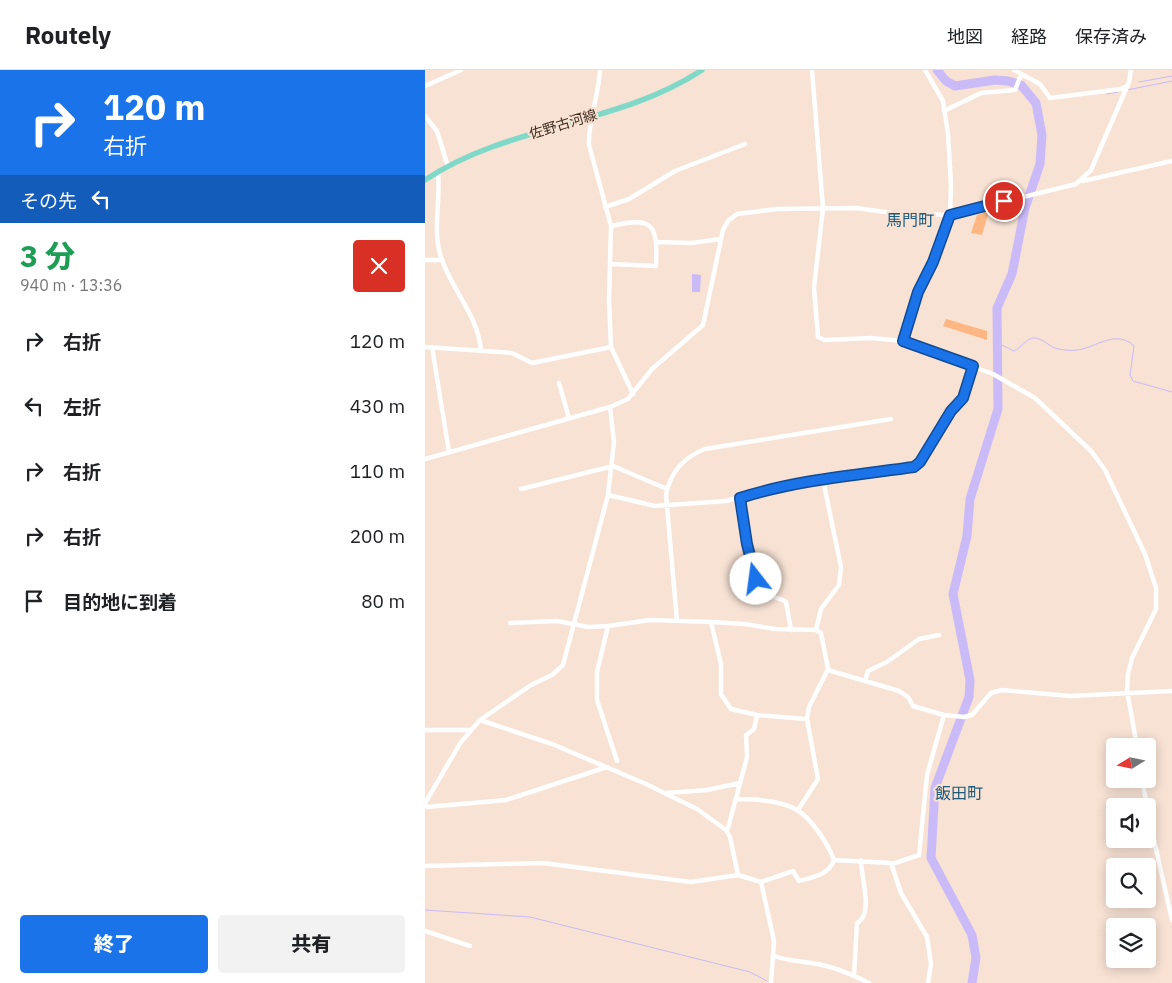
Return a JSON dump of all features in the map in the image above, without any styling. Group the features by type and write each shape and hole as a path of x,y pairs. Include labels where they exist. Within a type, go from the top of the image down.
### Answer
{"main road":[{"name":"佐野古河線","path":"425,180 448,167 505,142 658,94 703,70"}],"street":[{"path":"425,86 461,70"},
{"path":"600,70 589,134 589,145 611,226 609,301 611,347 633,394"},
{"path":"812,70 823,208 814,288 818,337 825,340 871,338 903,341 973,366 1017,385 1035,398 1091,451 1105,470 1145,554 1156,588 1156,609 1132,658 1128,674 1127,691 1136,738"},
{"path":"903,341 918,292 933,262 950,215 951,185 948,134 941,96 925,70"},
{"path":"1014,70 1021,77 1040,84 1050,98 1121,88 1128,84"},
{"path":"1081,181 1091,170 1128,84 1131,70"},
{"path":"944,111 981,93 1015,90 1021,77"},
{"path":"425,116 437,131 448,167"},
{"path":"605,207 629,199 675,171 745,144"},
{"path":"425,459 610,407 628,399 652,369 703,325 720,239 726,223 737,214 823,208 950,215 1081,181 1172,161"},
{"path":"438,172 436,229 442,260 471,315 481,350"},
{"path":"611,226 636,221 645,223 651,227 657,242 656,266 611,264"},
{"path":"657,242 691,243 720,239"},
{"path":"425,260 442,260"},
{"path":"425,347 513,353 533,364 611,347"},
{"path":"431,348 449,452"},
{"path":"608,495 648,505 740,498 764,491 869,471 914,467 920,462 951,411 963,398 973,366"},
{"path":"559,383 569,418"},
{"path":"607,767 506,800 450,806 427,807 425,804 470,730 479,720 563,665 608,495 613,428 610,407"},
{"path":"677,621 666,504 667,489 682,463 692,454 705,449 891,419"},
{"path":"521,489 611,466 626,470 667,489"},
{"path":"816,630 821,609 839,584 841,567 823,480"},
{"path":"740,498 747,544 756,579 765,593 786,602 791,630"},
{"path":"510,623 557,621 608,626 650,620 711,622 791,630 816,630 821,633 828,670 809,707 807,719 818,779 798,810"},
{"path":"711,622 721,664 721,694 731,709 757,716 807,719"},
{"path":"608,626 597,672 597,700 617,761"},
{"path":"865,681 868,671 887,662 919,639 939,636"},
{"path":"828,670 899,691 908,697 913,706 944,715 956,716 968,716 975,712 991,693 1002,690 1070,696 1127,691 1172,691"},
{"path":"834,860 861,860 892,864 919,855 927,774 944,715"},
{"path":"726,830 747,757 745,735 754,729 757,716"},
{"path":"479,720 552,744 607,767 697,809 726,830 738,875"},
{"path":"425,730 470,730"},
{"path":"665,793 707,790 740,783"},
{"path":"736,799 751,799 798,810 828,845 834,860"},
{"path":"1156,848 1172,920"},
{"path":"425,866 543,863 691,882 738,875 761,882 793,870 799,881 807,879 825,873 834,860"},
{"path":"854,975 857,923 863,920 867,912 861,860"},
{"path":"892,864 901,893 916,915 928,940 931,964 928,983"},
{"path":"761,882 774,941 771,983"},
{"path":"425,931 470,946"},
{"path":"774,956 798,963 817,964 854,975 869,983"}],"shaded area":[{"path":"989,211 982,235 971,233 977,215"},
{"path":"692,274 701,275 700,292 692,292"},
{"path":"946,319 987,331 987,340 943,326"}],"waterway":[{"path":"937,70 946,81 955,86 995,80 1021,85 1036,103 1042,135 1040,164 1025,208 1012,274 997,308 998,409 970,499 967,536 953,594 970,680 969,697 935,788 931,858 972,935 976,958 972,983"},
{"path":"1139,82 1172,76"},
{"path":"1127,90 1172,81"},
{"path":"1107,94 1118,92"},
{"path":"998,343 1014,351 1028,340 1036,338 1055,348 1078,350 1106,340 1120,339 1134,346 1130,375 1133,381 1172,392"},
{"path":"425,910 530,917 750,972 767,981"}],"district":[{"name":"馬門町","path":"910,220"},
{"name":"飯田町","path":"959,793"}],"route":[{"path":"756,579 747,544 740,498 764,491 869,471 914,467 920,462 951,411 963,398 973,366 903,341 918,292 933,262 950,215 1004,201"}]}
